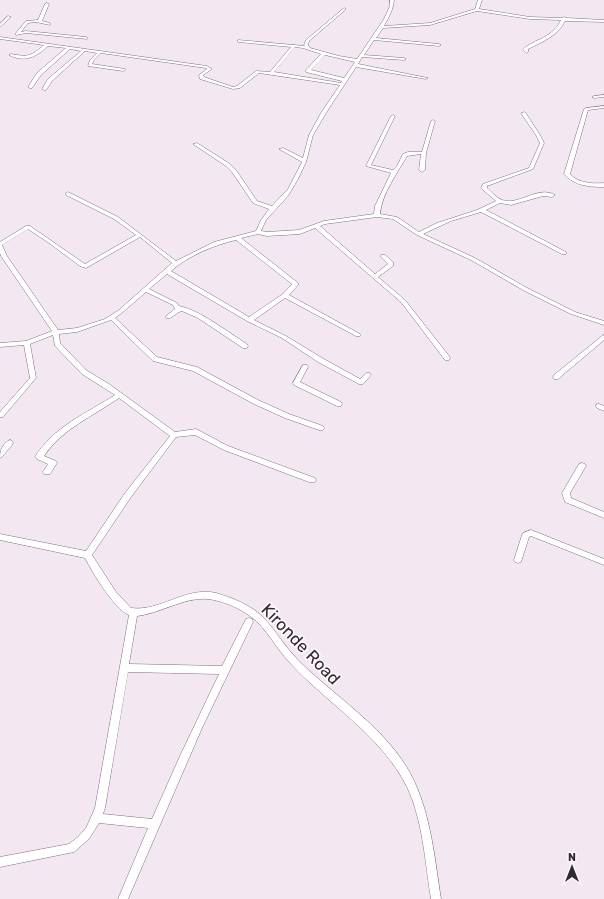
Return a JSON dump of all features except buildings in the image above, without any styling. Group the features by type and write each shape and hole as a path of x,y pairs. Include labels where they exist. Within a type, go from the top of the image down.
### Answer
{"street":[{"path":"258,232 260,223 272,208 290,190 304,161 310,137 328,105 383,24 392,7 392,0"},
{"path":"477,10 480,0"},
{"path":"38,22 41,19 47,4"},
{"path":"308,48 306,41 344,9"},
{"path":"383,24 392,26 418,25 436,22 477,10 527,17 604,21"},
{"path":"0,26 9,17"},
{"path":"526,52 526,48 554,32 562,23 564,18"},
{"path":"14,40 26,22 48,24"},
{"path":"18,34 26,32 86,38"},
{"path":"0,38 209,67 210,69 201,76 230,88 238,87 258,72 343,82"},
{"path":"372,39 439,45"},
{"path":"239,41 308,48 357,63 426,78"},
{"path":"10,55 28,58 33,57 48,44"},
{"path":"271,73 294,46"},
{"path":"30,86 39,74 69,48"},
{"path":"44,89 50,80 84,50"},
{"path":"100,52 92,60 90,65 123,70"},
{"path":"302,78 324,53"},
{"path":"362,56 404,59"},
{"path":"308,71 343,82"},
{"path":"594,97 604,96"},
{"path":"604,107 586,108 567,174 573,180 599,186 604,185"},
{"path":"523,113 542,143 531,169 483,186 499,201 511,203 543,194 552,195"},
{"path":"393,116 368,166 394,172"},
{"path":"422,170 424,153 433,121"},
{"path":"195,144 216,157 234,171 255,202 272,208"},
{"path":"281,149 304,161"},
{"path":"377,215 378,206 394,172 406,154 412,152 424,153"},
{"path":"68,194 116,218 140,234 176,263"},
{"path":"419,234 441,223 482,210 499,201"},
{"path":"482,210 564,253"},
{"path":"0,345 27,342 56,332 77,330 111,317 121,311 176,263 216,243 258,232 267,234 300,232 324,222 377,215 396,218 419,234 473,259 525,289 573,313 604,323"},
{"path":"316,226 403,301 447,358"},
{"path":"140,234 83,268 51,242 28,227 0,245 2,256 56,332 57,344 84,372 107,386 118,396 160,423 174,434 196,432 226,448 312,480"},
{"path":"237,238 296,284 285,295 249,320"},
{"path":"374,277 391,265 391,262 383,256"},
{"path":"167,271 249,320 284,338 320,360 361,382 368,375"},
{"path":"146,290 175,304 177,308 183,309 200,317 245,346"},
{"path":"285,295 358,335"},
{"path":"168,317 177,310 183,309"},
{"path":"111,317 155,359 195,369 256,402 287,416 321,428"},
{"path":"556,377 604,337"},
{"path":"1,415 32,378 27,342"},
{"path":"305,367 296,383 339,404"},
{"path":"47,472 53,463 39,457 46,446 61,432 118,396"},
{"path":"88,555 128,495 174,434"},
{"path":"0,456 10,443"},
{"path":"582,466 566,493 566,498 604,515"},
{"path":"518,560 526,535 531,533 604,562"},
{"path":"0,537 88,555"},
{"path":"0,862 71,849 89,834 100,808 134,612 125,608 95,568 88,555"},
{"name":"Kironde Road","path":"134,612 144,612 186,597 203,595 216,597 234,603 254,614 265,623 288,657 365,726 391,753 398,763 415,797 423,821 436,899"},
{"path":"124,899 187,748 224,670 249,622"},
{"path":"124,668 224,670"},
{"path":"97,818 155,824"}]}
